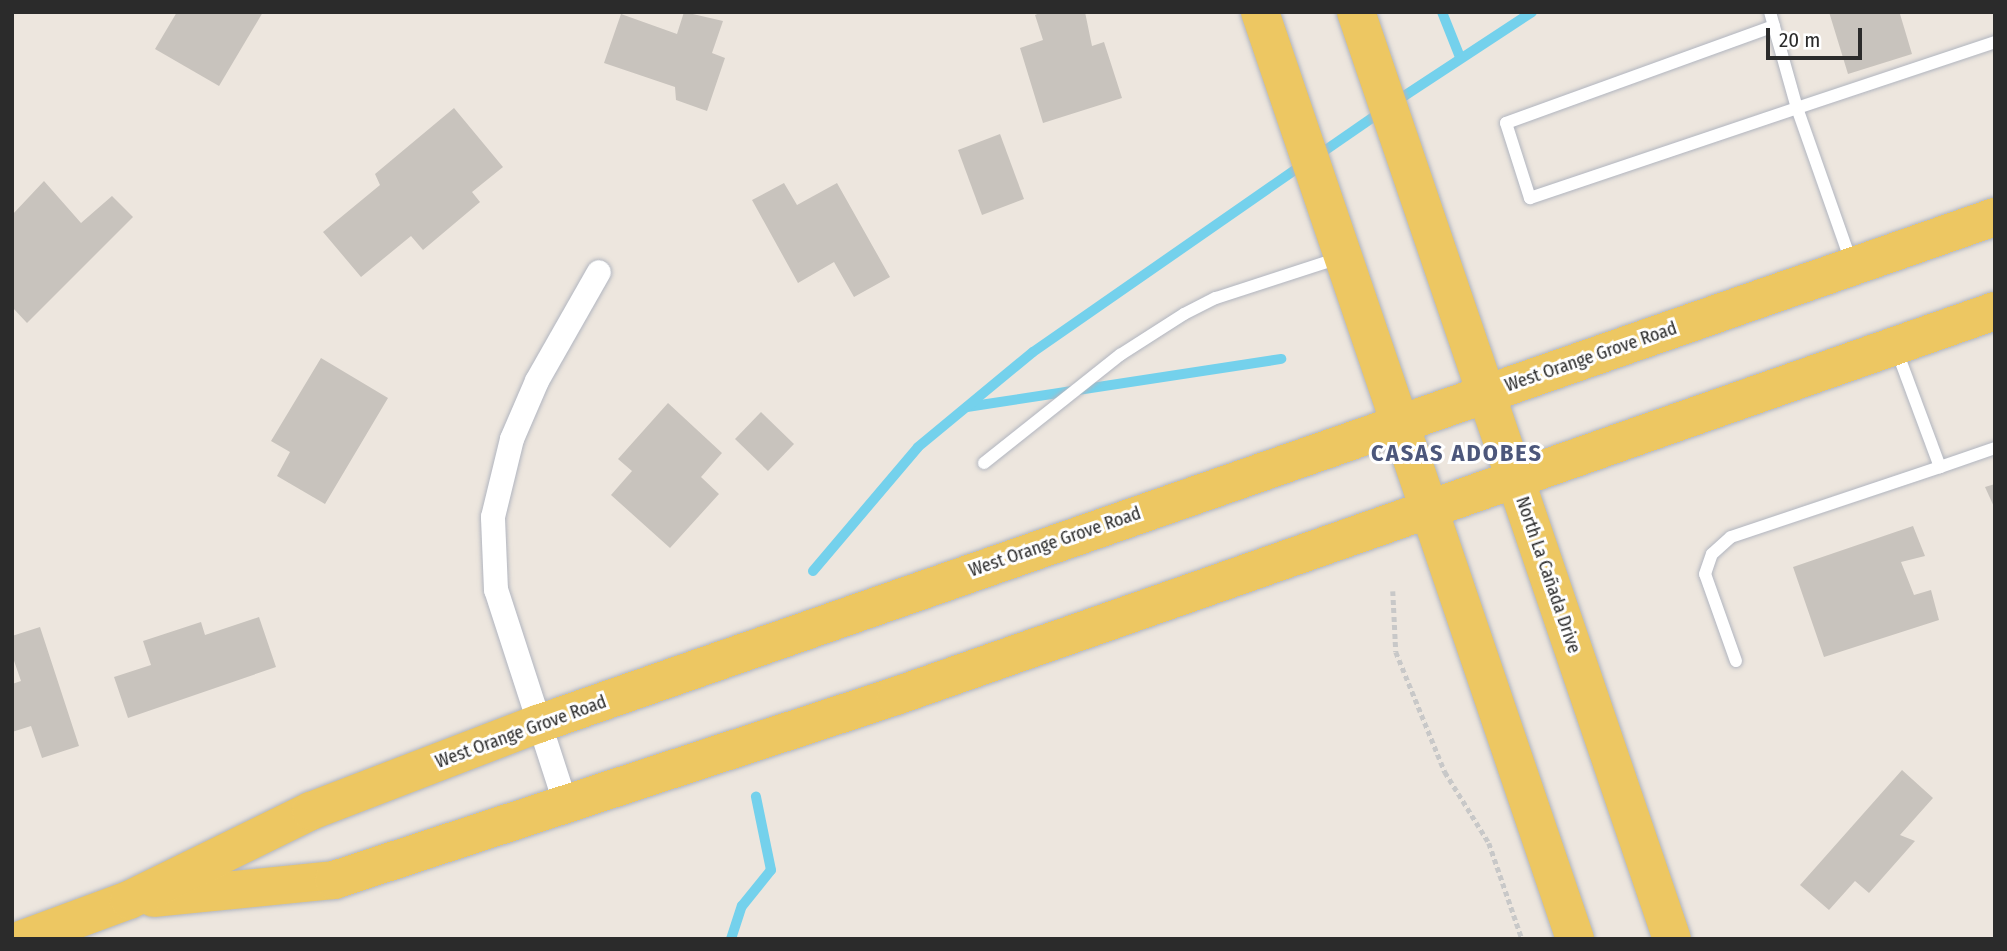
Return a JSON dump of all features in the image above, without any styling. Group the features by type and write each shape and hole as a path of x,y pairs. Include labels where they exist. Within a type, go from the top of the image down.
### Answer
{"main road":[{"path":"1260,12 1396,424 1575,939"},
{"name":"North La Cañada Drive","path":"1361,27 1672,939"},
{"name":"West Orange Grove Road","path":"23,939 129,901 311,811 538,724 1995,217"},
{"name":"West Orange Grove Road","path":"129,901 334,880 896,696 1995,311"}],"street":[{"path":"566,805 496,590 494,517 512,439 537,381 599,272"}],"lane":[{"path":"1770,12 1797,108 1852,265"},
{"path":"1774,26 1506,123 1530,198 1995,42"},
{"path":"984,463 1120,355 1184,314 1216,298 1342,256"},
{"path":"1894,346 1941,467"},
{"path":"1736,661 1705,574 1712,554 1731,537 1995,448"}],"path":[{"path":"1392,591 1396,652 1445,772 1489,843 1521,939"}],"building":[{"path":"177,12 263,12 219,86 155,49"},
{"path":"684,12 723,21 712,53 725,58 707,111 676,100 675,87 604,63 621,14 677,34"},
{"path":"1042,12 1085,12 1092,46 1104,42 1122,98 1043,123 1020,48 1043,40 1035,15"},
{"path":"1829,12 1905,12 1900,14 1912,54 1848,74"},
{"path":"454,108 503,167 472,192 480,202 423,250 411,236 361,277 323,232 380,185 375,174"},
{"path":"1000,134 1024,199 982,215 958,150"},
{"path":"44,181 81,223 112,196 133,217 27,323 12,307 12,215"},
{"path":"784,183 797,205 837,183 890,277 854,297 834,262 798,283 752,200"},
{"path":"321,358 388,398 325,504 277,476 290,452 271,441"},
{"path":"668,403 722,453 701,477 719,494 670,548 611,495 632,471 618,459"},
{"path":"761,412 794,444 768,471 735,439"},
{"path":"1995,484 1995,509 1985,487"},
{"path":"1913,526 1925,556 1901,562 1914,595 1931,590 1939,620 1824,657 1793,567"},
{"path":"259,617 276,667 128,718 114,677 151,665 143,641 201,622 205,635"},
{"path":"40,627 79,746 42,758 31,726 12,732 12,684 21,681 12,655 12,636"},
{"path":"1902,770 1933,798 1900,835 1915,841 1869,893 1855,881 1829,910 1800,885"}],"waterway":[{"path":"1442,12 1460,57"},
{"path":"1395,102 1532,12"},
{"path":"1317,156 1382,111"},
{"path":"813,571 918,447 1033,352 1304,164"},
{"path":"967,407 1281,359"},
{"path":"731,939 742,906 771,870 756,797"}],"district":[{"name":"CASAS ADOBES","path":"1457,454"}]}
